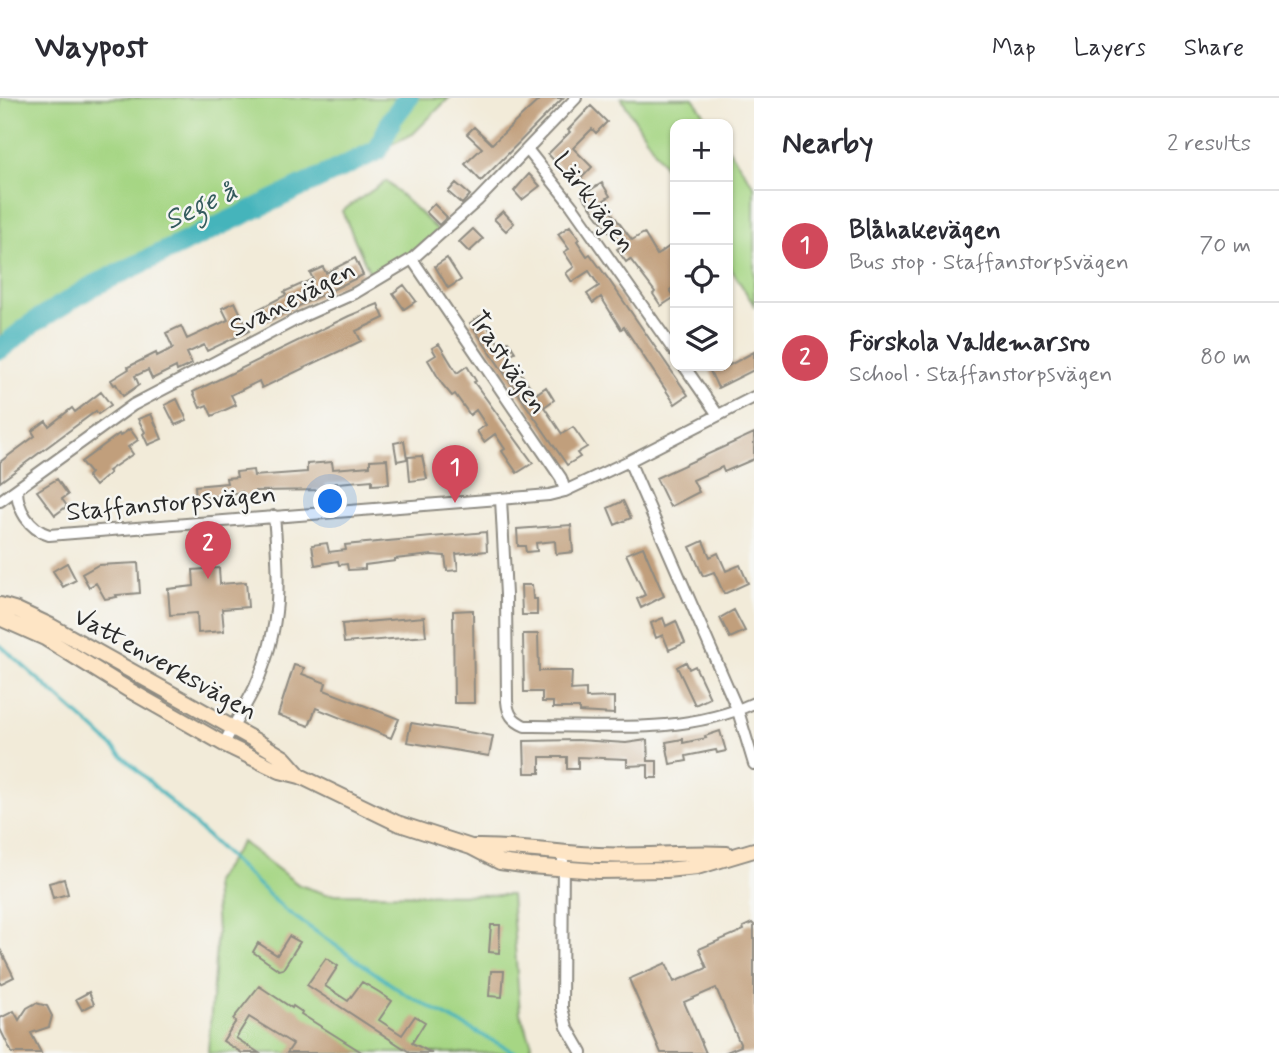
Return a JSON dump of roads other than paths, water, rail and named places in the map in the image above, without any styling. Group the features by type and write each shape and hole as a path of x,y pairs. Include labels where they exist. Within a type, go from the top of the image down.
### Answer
{"street":[{"name":"Svanevägen","path":"0,501 132,405 301,317 355,293 412,259 478,200 576,98"},
{"name":"Lärkvägen","path":"527,149 572,206 670,345"},
{"name":"Trastvägen","path":"412,259 561,478 565,491"},
{"path":"687,371 718,415"},
{"name":"Staffanstorpsvägen","path":"17,489 17,501 30,524 49,535 501,499 565,491 754,397"},
{"path":"629,461 737,711 754,764"},
{"path":"501,499 507,701 514,720 524,726 660,726 691,723 737,711 754,703"},
{"path":"224,744 254,688 275,629 278,597 274,516"},
{"name":"Vattenverksvägen","path":"0,605 18,610 51,626 232,728 284,758 300,776"},
{"name":"Vattenverksvägen","path":"0,618 45,638 224,744 280,771 300,776 397,823 471,847 500,862 598,872 666,870 697,867 754,850"},
{"name":"Vattenverksvägen","path":"471,847 501,846 563,853 630,856 697,853 735,855"},
{"path":"563,853 562,1008 567,1027 582,1053"}],"waterway":[{"name":"Sege å","path":"0,349 33,323 91,287 378,150 392,119 408,98"},
{"path":"0,645 95,730 285,910 405,994 516,1053"}],"place":[{"name":"Blåhakevägen","path":"455,503"},
{"name":"Förskola Valdemarsro","path":"208,579"}]}
